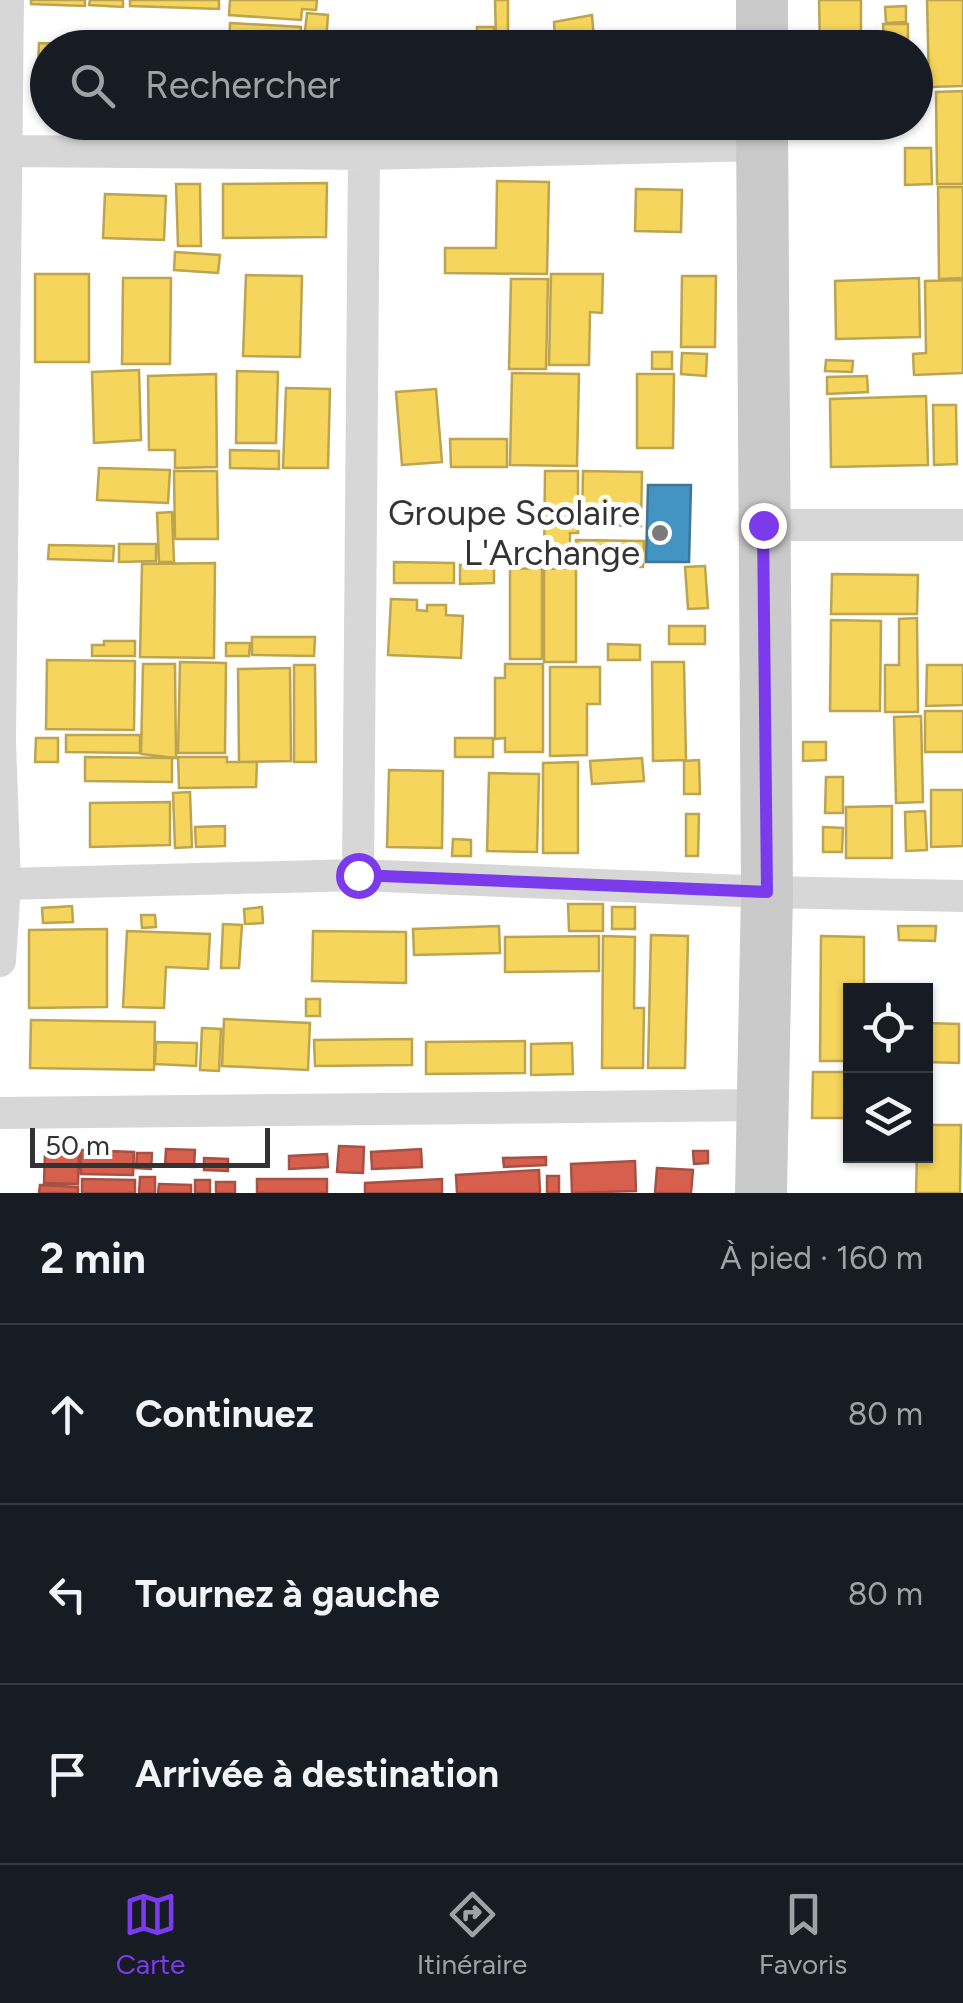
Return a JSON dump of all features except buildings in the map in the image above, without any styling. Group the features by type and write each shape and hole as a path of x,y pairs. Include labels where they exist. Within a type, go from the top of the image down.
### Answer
{"main road":[{"path":"762,0 762,30"},
{"path":"761,1193 767,892 762,140"}],"street":[{"path":"0,962 5,884 0,741 8,0"},
{"path":"6,151 364,154 643,140"},
{"path":"358,875 364,154"},
{"path":"763,525 963,525"},
{"path":"5,884 358,875 963,896"},
{"path":"0,1113 762,1104"}],"place":[{"name":"Groupe Scolaire L'Archange","path":"660,533"}],"route":[{"path":"358,875 767,892 763,525"}]}
